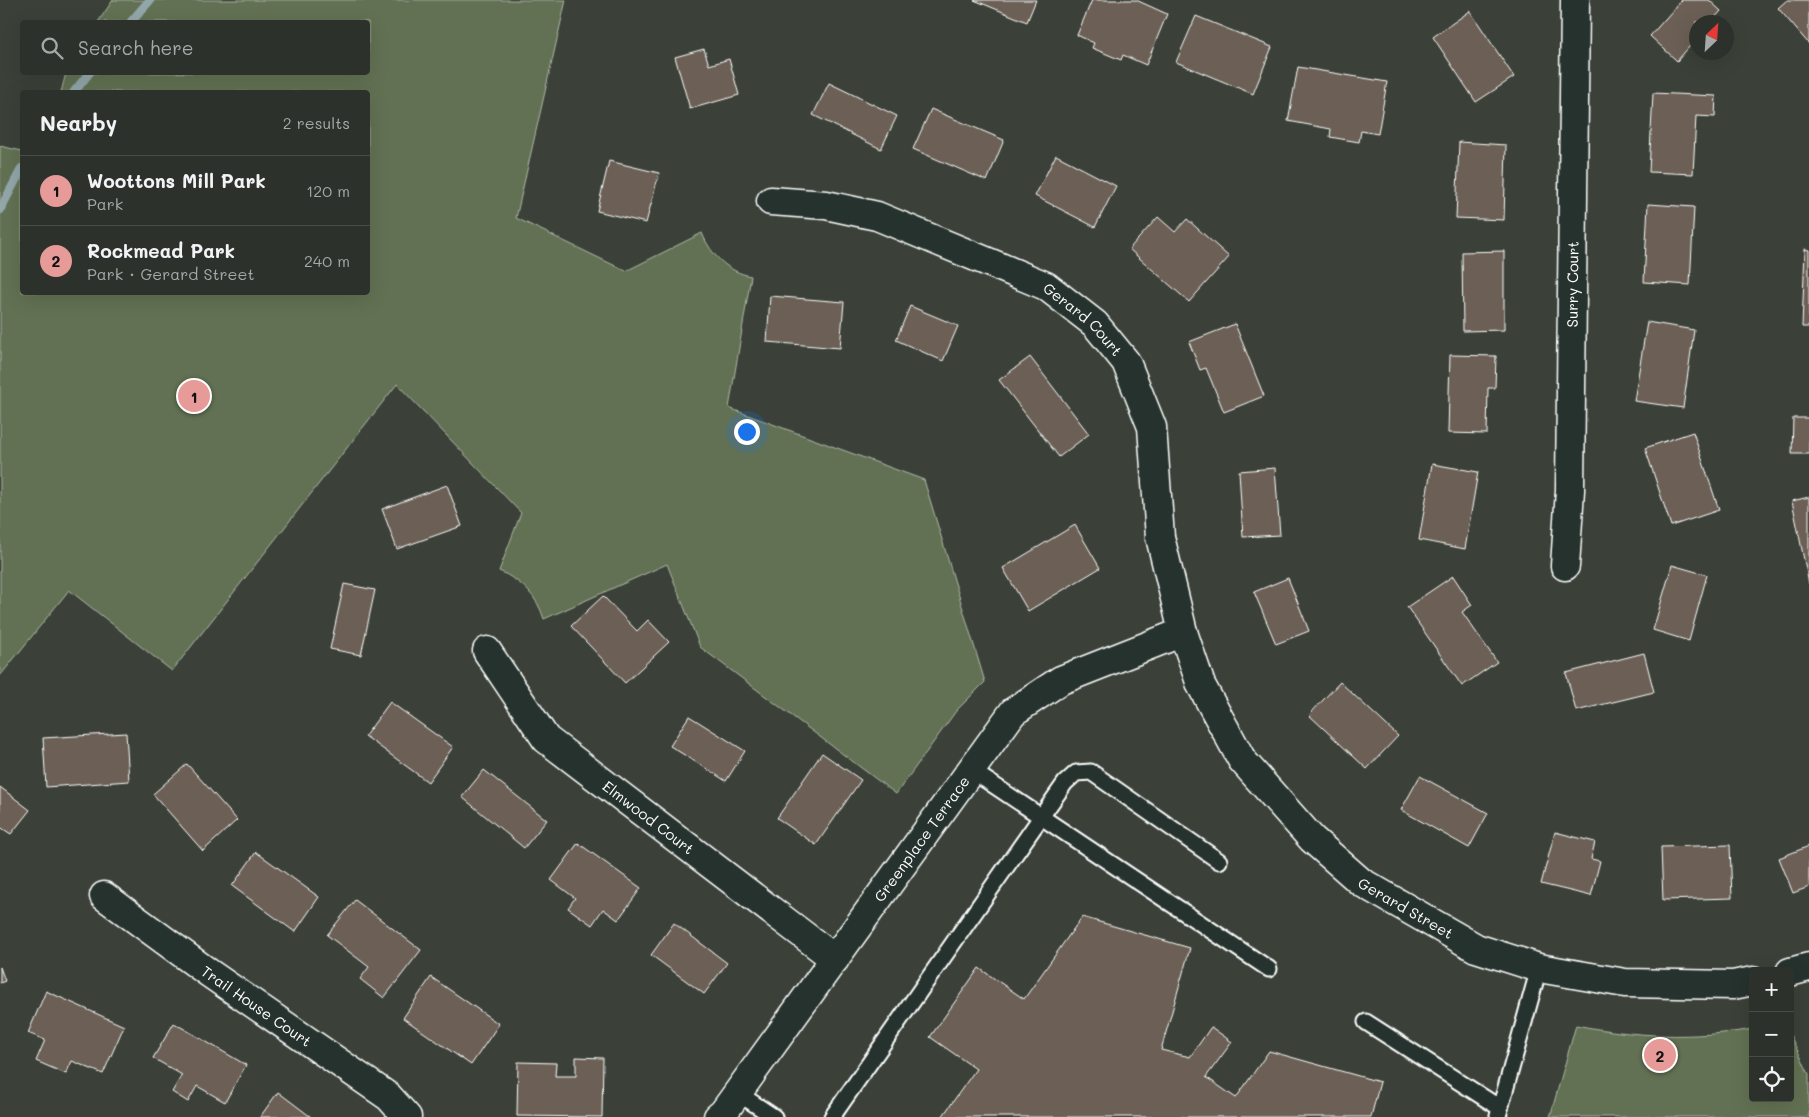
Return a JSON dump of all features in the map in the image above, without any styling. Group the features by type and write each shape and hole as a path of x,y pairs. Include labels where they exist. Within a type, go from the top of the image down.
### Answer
{"street":[{"name":"Surry Court","path":"1565,566 1570,490 1575,0"},
{"name":"Gerard Court","path":"771,201 826,205 877,216 1046,286 1095,324 1126,362 1152,427 1160,537 1182,632"},
{"name":"Greenplace Terrace","path":"718,1117 738,1093 1013,712 1061,680 1182,632"},
{"name":"Gerard Street","path":"1182,632 1201,685 1242,760 1312,839 1361,882 1476,948 1539,968 1625,983 1734,985 1749,981"},
{"name":"Elmwood Court","path":"487,651 546,739 835,959"},
{"name":"Trail House Court","path":"104,896 209,973 389,1097 407,1117"},
{"path":"1794,971 1809,968"}],"lane":[{"path":"971,770 1269,968"},
{"path":"832,1117 1065,783 1076,773 1091,772 1219,862"},
{"path":"1366,1022 1499,1112 1539,968"},
{"path":"738,1093 774,1117"}],"green space":[{"path":"113,0 566,0 516,218 626,271 702,233 710,248 721,261 735,271 751,276 729,408 924,480 985,682 956,711 896,794 700,647 667,564 544,619 537,603 528,590 515,579 499,571 521,513 397,384 172,671 69,590 0,676 0,146 20,151 20,295 370,295 370,90 62,90 65,75 370,75 370,20 99,20"},
{"path":"1576,1025 1620,1032 1665,1035 1709,1034 1749,1030 1749,1102 1794,1102 1794,1043 1809,1074 1809,1117 1550,1117"}],"building":[{"path":"974,0 1036,0 1027,22"},
{"path":"1092,0 1136,0 1167,14 1146,65 1123,55 1121,60 1092,48 1094,43 1077,35"},
{"path":"1682,0 1709,0 1721,11 1717,15 1689,15 1689,47 1677,61 1650,36"},
{"path":"1787,0 1809,0 1809,44 1778,8"},
{"path":"1470,11 1514,77 1476,102 1433,37"},
{"path":"1196,16 1272,47 1253,94 1176,62"},
{"path":"704,49 709,65 729,59 739,95 690,109 675,57"},
{"path":"1298,67 1387,82 1378,134 1361,131 1359,142 1330,137 1331,129 1288,121"},
{"path":"829,83 897,116 881,149 813,115"},
{"path":"1653,93 1716,96 1715,117 1696,116 1693,174 1649,172"},
{"path":"931,109 1004,140 987,181 913,149"},
{"path":"1459,142 1506,145 1504,220 1456,218"},
{"path":"1056,155 1116,186 1095,227 1035,196"},
{"path":"609,161 659,173 646,223 597,211"},
{"path":"1648,204 1694,207 1690,285 1644,282"},
{"path":"1158,217 1175,232 1187,219 1229,257 1189,302 1129,249"},
{"path":"1805,249 1809,250 1809,327 1802,327"},
{"path":"1504,251 1504,330 1463,331 1462,252"},
{"path":"770,296 844,302 840,348 767,342"},
{"path":"910,306 958,326 943,361 896,340"},
{"path":"1647,322 1694,330 1683,408 1634,401"},
{"path":"1235,324 1264,396 1224,412 1206,368 1200,370 1189,342"},
{"path":"1450,355 1496,356 1495,388 1488,388 1487,434 1448,433"},
{"path":"1030,357 1089,434 1059,457 999,380"},
{"path":"1793,418 1809,418 1809,454 1792,454"},
{"path":"1693,432 1719,510 1671,526 1645,448"},
{"path":"1432,464 1478,472 1465,549 1419,540"},
{"path":"1275,468 1280,535 1243,537 1239,471"},
{"path":"447,485 462,526 397,549 382,509"},
{"path":"1809,497 1809,584 1792,501"},
{"path":"1075,525 1100,568 1028,611 1003,568"},
{"path":"1672,565 1707,575 1689,641 1653,630"},
{"path":"1453,576 1472,605 1462,612 1497,662 1462,686 1407,607"},
{"path":"1288,578 1309,631 1276,644 1254,592"},
{"path":"344,584 375,590 361,655 330,649"},
{"path":"603,596 637,631 648,620 669,642 625,683 571,626"},
{"path":"1644,653 1654,692 1576,711 1566,673"},
{"path":"1340,682 1398,736 1367,769 1309,715"},
{"path":"390,702 453,747 428,782 365,736"},
{"path":"689,716 745,751 726,781 670,746"},
{"path":"126,733 129,781 46,787 43,738"},
{"path":"822,753 861,780 816,845 777,818"},
{"path":"187,764 237,820 203,851 153,794"},
{"path":"484,770 547,820 524,848 462,797"},
{"path":"1420,776 1488,813 1469,848 1401,810"},
{"path":"0,787 30,810 11,834 0,827"},
{"path":"1555,832 1595,842 1591,859 1600,861 1591,896 1541,884"},
{"path":"578,843 641,888 618,920 603,909 592,925 568,908 575,898 551,880"},
{"path":"1730,845 1732,898 1663,900 1661,847"},
{"path":"1809,846 1809,887 1793,893 1779,858"},
{"path":"256,852 319,897 295,932 232,886"},
{"path":"355,900 421,950 384,998 360,979 369,967 327,935"},
{"path":"1082,917 1190,948 1161,1050 1190,1057 1211,1027 1232,1042 1206,1077 1236,1098 1269,1051 1380,1082 1371,1117 942,1117 976,1069 930,1037 979,968 1024,999"},
{"path":"674,923 727,963 704,994 651,955"},
{"path":"0,967 5,981 0,983"},
{"path":"431,977 499,1024 471,1065 403,1018"},
{"path":"46,991 124,1026 103,1074 72,1061 66,1074 36,1061 45,1040 28,1033"},
{"path":"174,1023 246,1065 225,1102 197,1086 188,1102 172,1092 182,1075 153,1058"},
{"path":"576,1057 603,1058 602,1117 517,1116 518,1062 556,1063 555,1076 576,1076"},
{"path":"278,1092 311,1117 260,1117"}],"waterway":[{"path":"133,20 150,0"},
{"path":"76,90 88,75"},
{"path":"0,210 20,172"}],"place":[{"name":"Woottons Mill Park","path":"194,396"},
{"name":"Rockmead Park","path":"1660,1055"}]}
